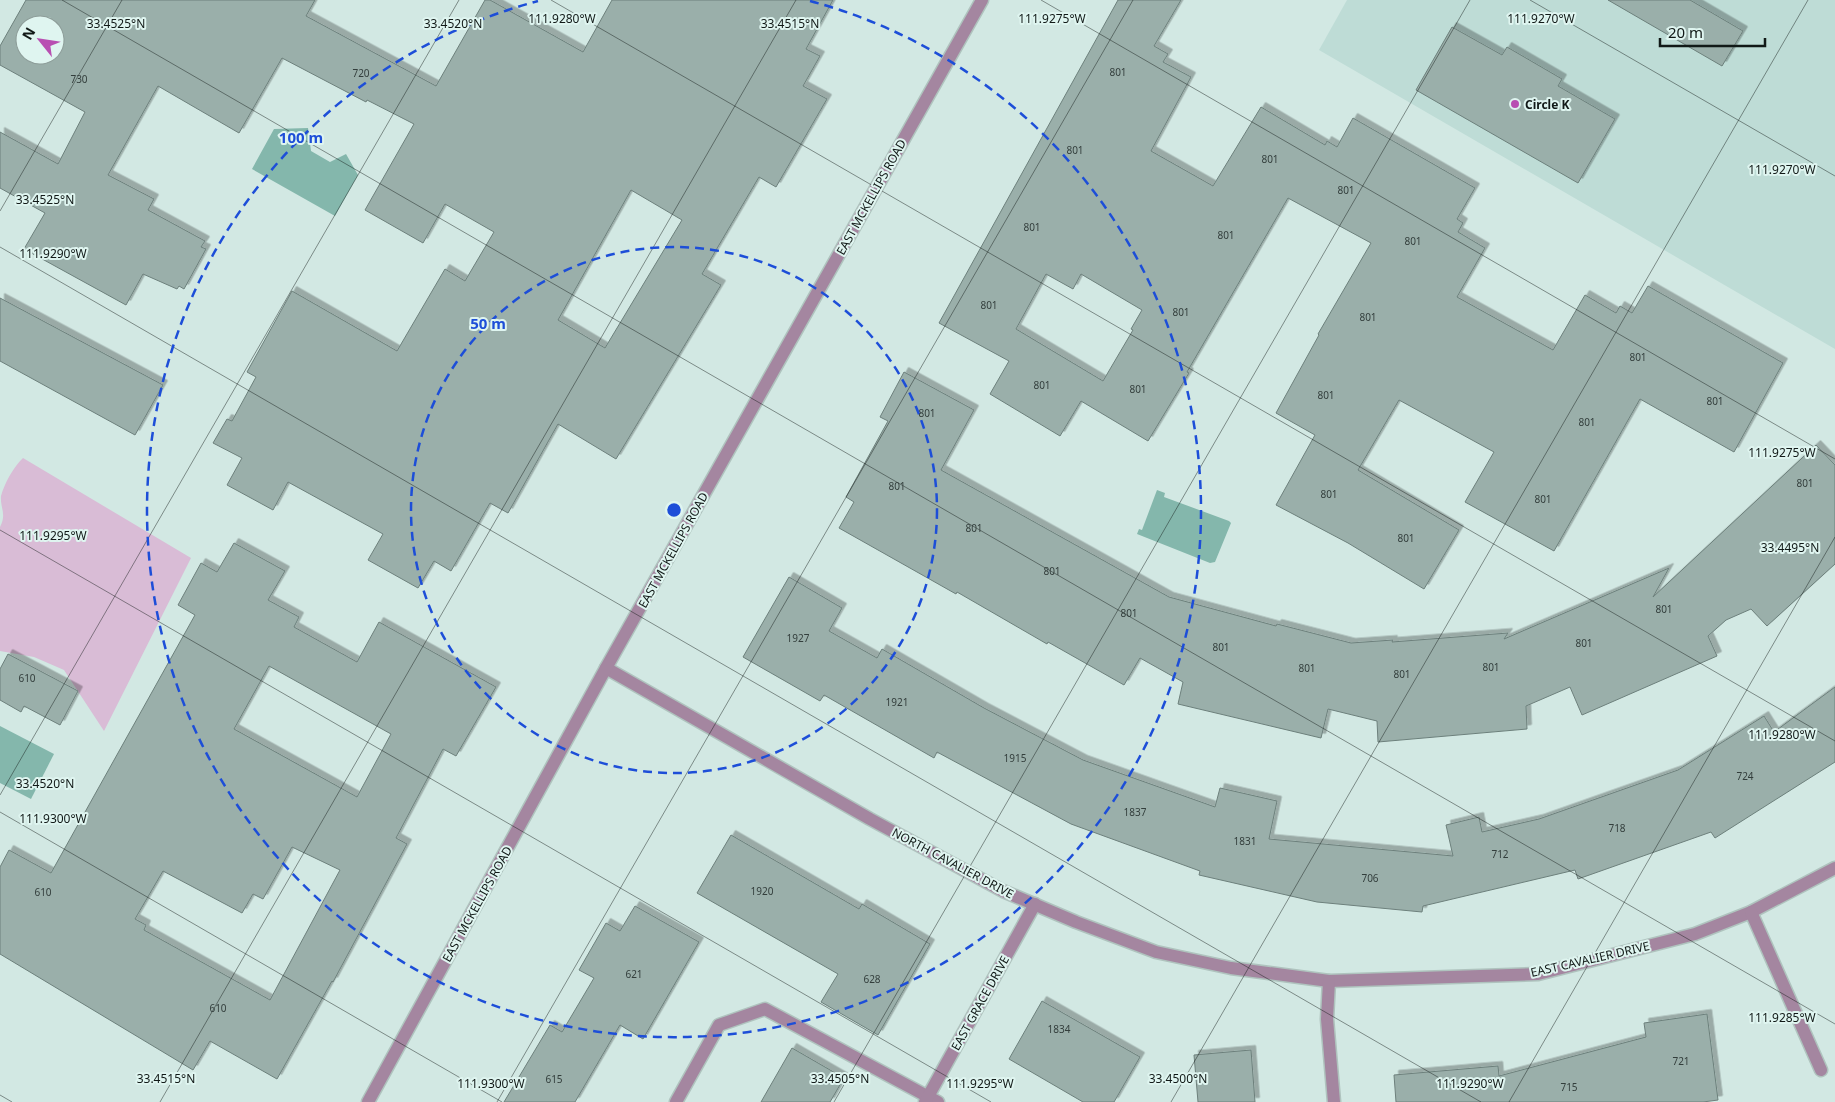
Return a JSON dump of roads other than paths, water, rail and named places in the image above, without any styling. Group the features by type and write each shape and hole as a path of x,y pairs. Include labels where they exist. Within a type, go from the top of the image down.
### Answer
{"street":[{"name":"EAST MCKELLIPS ROAD","path":"368,1102 606,668 982,0"},
{"name":"NORTH CAVALIER DRIVE","path":"606,668 870,819 1003,891 1076,922 1156,952 1231,968 1329,980"},
{"name":"EAST CAVALIER DRIVE","path":"1329,980 1538,974 1695,934 1750,912 1835,868"},
{"name":"EAST GRACE DRIVE","path":"930,1100 1035,904"},
{"path":"1750,912 1821,1070"},
{"path":"1329,980 1327,1019 1334,1102"},
{"path":"676,1102 719,1025 764,1009 930,1100"}],"place":[{"name":"Circle K","path":"1515,104"}]}
